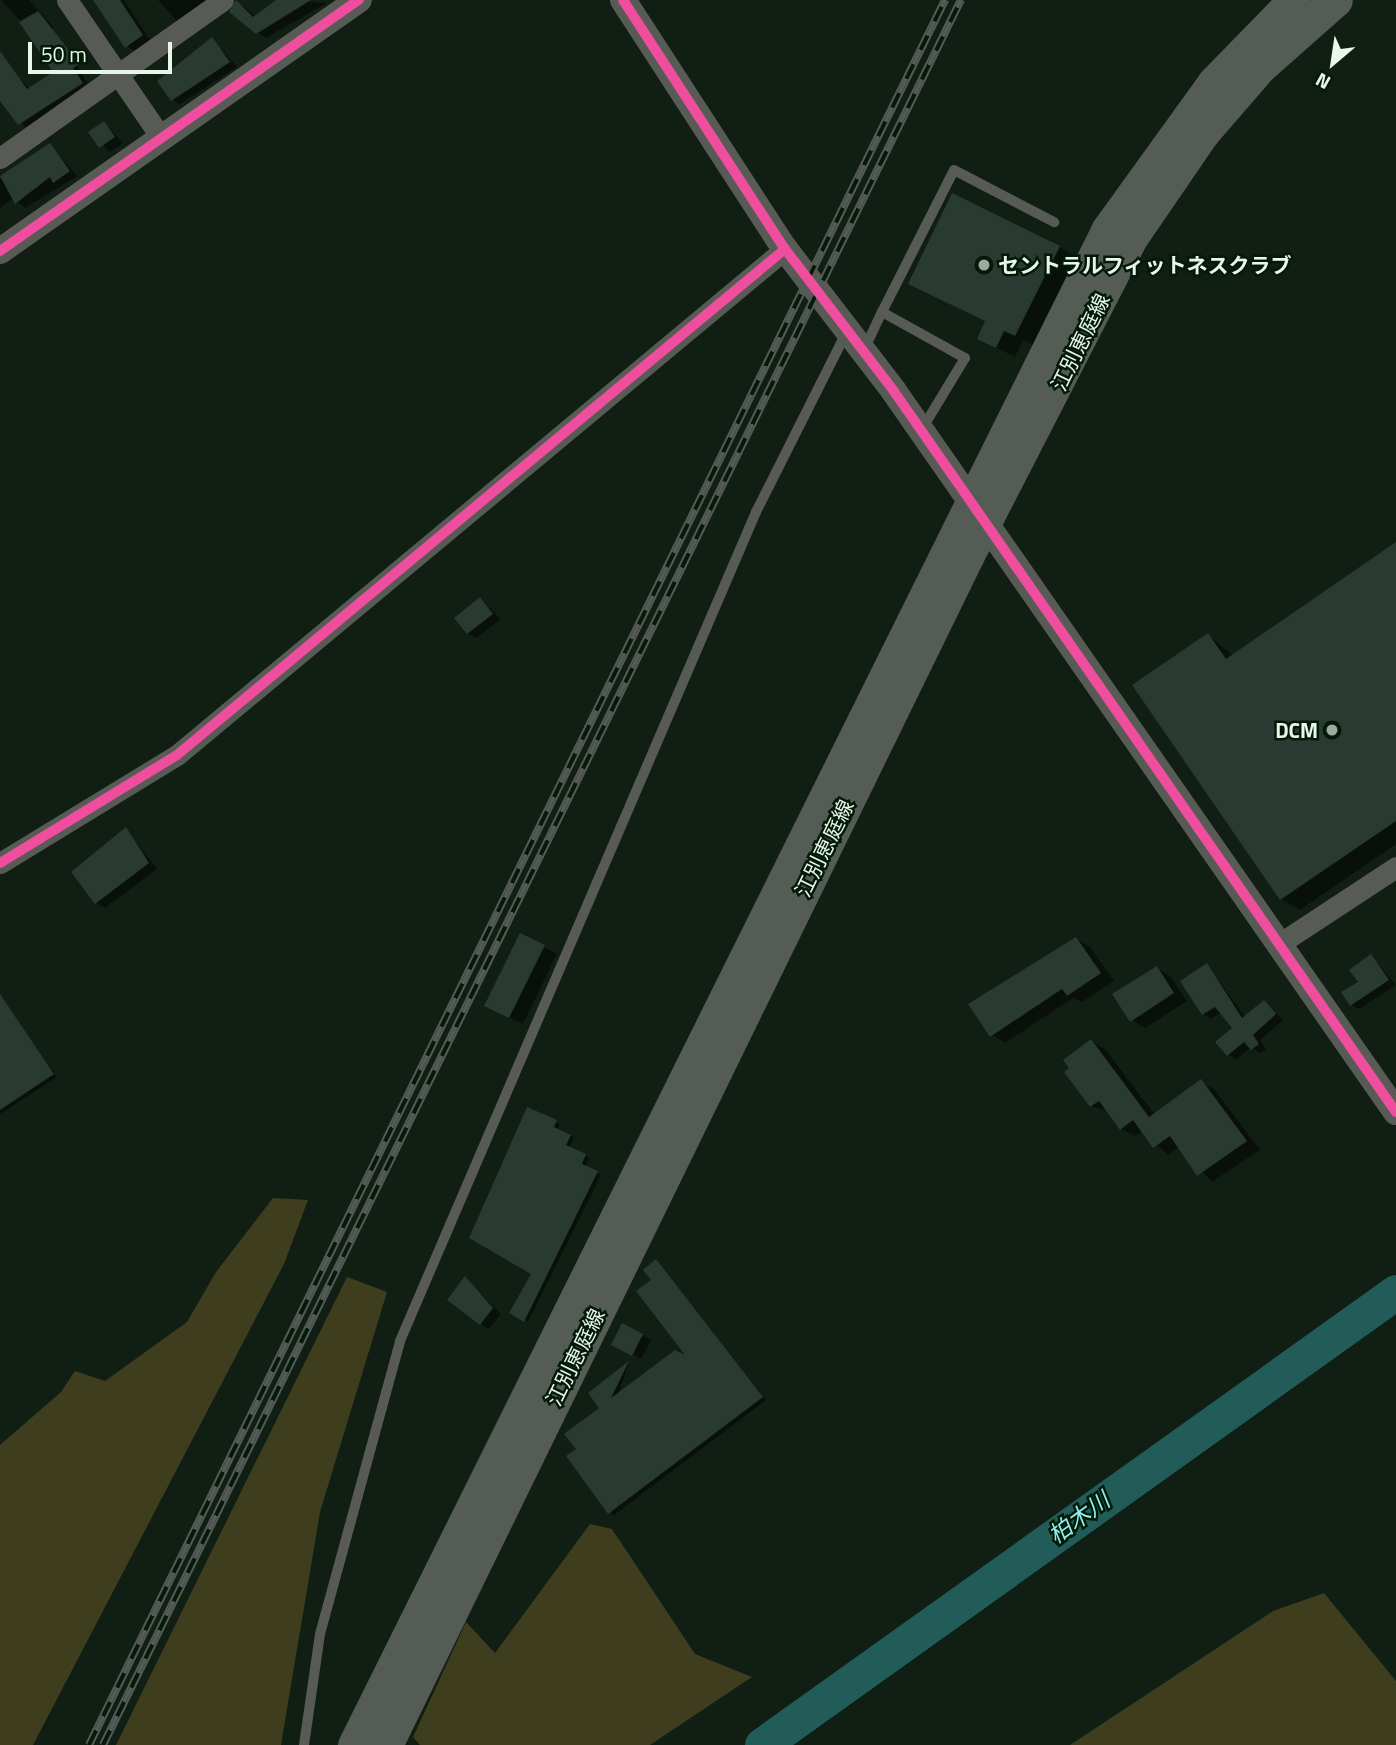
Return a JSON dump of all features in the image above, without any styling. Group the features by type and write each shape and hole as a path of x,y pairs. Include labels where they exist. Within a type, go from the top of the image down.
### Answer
{"main road":[{"name":"江別恵庭線","path":"386,1745 978,512 1108,229 1143,175 1223,72 1294,0"},
{"name":"江別恵庭線","path":"354,1745 978,512 1153,205 1260,67 1336,0"}],"street":[{"path":"67,0 162,139"},
{"path":"2,151 119,77 223,0"},
{"path":"0,251 359,0"},
{"path":"623,0 785,249 978,512 1396,1112"},
{"path":"0,863 177,755 785,249"},
{"path":"1279,944 1396,867"}],"lane":[{"path":"304,1745 320,1634 400,1341 756,512 855,342 882,312 954,170 1054,222"},
{"path":"882,312 965,358 921,432"}],"shaded area":[{"path":"273,1198 308,1200 284,1264 33,1745 0,1745 0,1445 61,1392 75,1371 105,1381 187,1322 216,1272"},
{"path":"347,1277 387,1292 320,1512 281,1745 116,1745"},
{"path":"590,1524 612,1529 695,1654 752,1677 650,1745 420,1745 413,1737 466,1622 495,1653"},
{"path":"1324,1593 1396,1681 1396,1745 1070,1745 1273,1611"}],"building":[{"path":"93,0 120,0 143,35 125,48"},
{"path":"236,0 253,17 276,0 311,0 256,34 229,12"},
{"path":"38,11 80,64 73,68 83,83 18,125 0,101 0,51 27,89 53,72 19,22"},
{"path":"212,37 230,62 171,101 157,81"},
{"path":"104,121 115,137 99,148 88,132"},
{"path":"50,143 70,171 53,183 50,177 15,204 0,176"},
{"name":"セントラルフィットネスクラブ","path":"952,193 1060,246 1015,336 1004,331 996,348 977,339 985,321 908,284"},
{"path":"1396,542 1396,821 1280,900 1132,685 1208,633 1226,659"},
{"path":"480,597 493,614 467,634 454,618"},
{"path":"126,827 149,863 95,904 71,872"},
{"path":"520,933 545,945 509,1018 484,1006"},
{"path":"1076,937 1101,973 1067,996 1062,989 990,1037 968,1004"},
{"path":"1371,954 1389,980 1350,1006 1341,992 1358,982 1349,970"},
{"path":"1207,963 1242,1018 1264,1000 1276,1014 1253,1035 1259,1044 1251,1050 1244,1042 1227,1056 1215,1042 1232,1028 1215,1007 1202,1015 1180,981"},
{"path":"1157,966 1174,993 1130,1022 1112,994"},
{"path":"0,994 54,1074 0,1110"},
{"path":"1091,1039 1149,1117 1201,1079 1247,1141 1197,1176 1170,1136 1153,1148 1133,1120 1120,1130 1099,1101 1090,1107 1064,1072 1069,1068 1063,1060"},
{"path":"527,1107 557,1120 554,1127 571,1135 566,1145 586,1154 582,1164 598,1171 524,1322 509,1313 531,1274 469,1238"},
{"path":"656,1259 763,1397 608,1514 566,1456 576,1449 564,1434 599,1408 588,1393 629,1361 611,1398 675,1350 685,1355 636,1291 651,1280 643,1270"},
{"path":"465,1276 493,1308 480,1325 447,1300"},
{"path":"622,1323 643,1334 632,1356 611,1345"}],"waterway":[{"name":"柏木川","path":"762,1745 1396,1292"}],"railway":[{"path":"89,1745 945,0"},
{"path":"103,1745 961,0"}],"cycle path":[{"path":"0,251 359,0"},
{"path":"623,0 785,249 893,390 1396,1112"},
{"path":"0,863 177,755 785,249"}],"place":[{"name":"セントラルフィットネスクラブ","path":"984,265"},
{"name":"DCM","path":"1332,730"}]}
